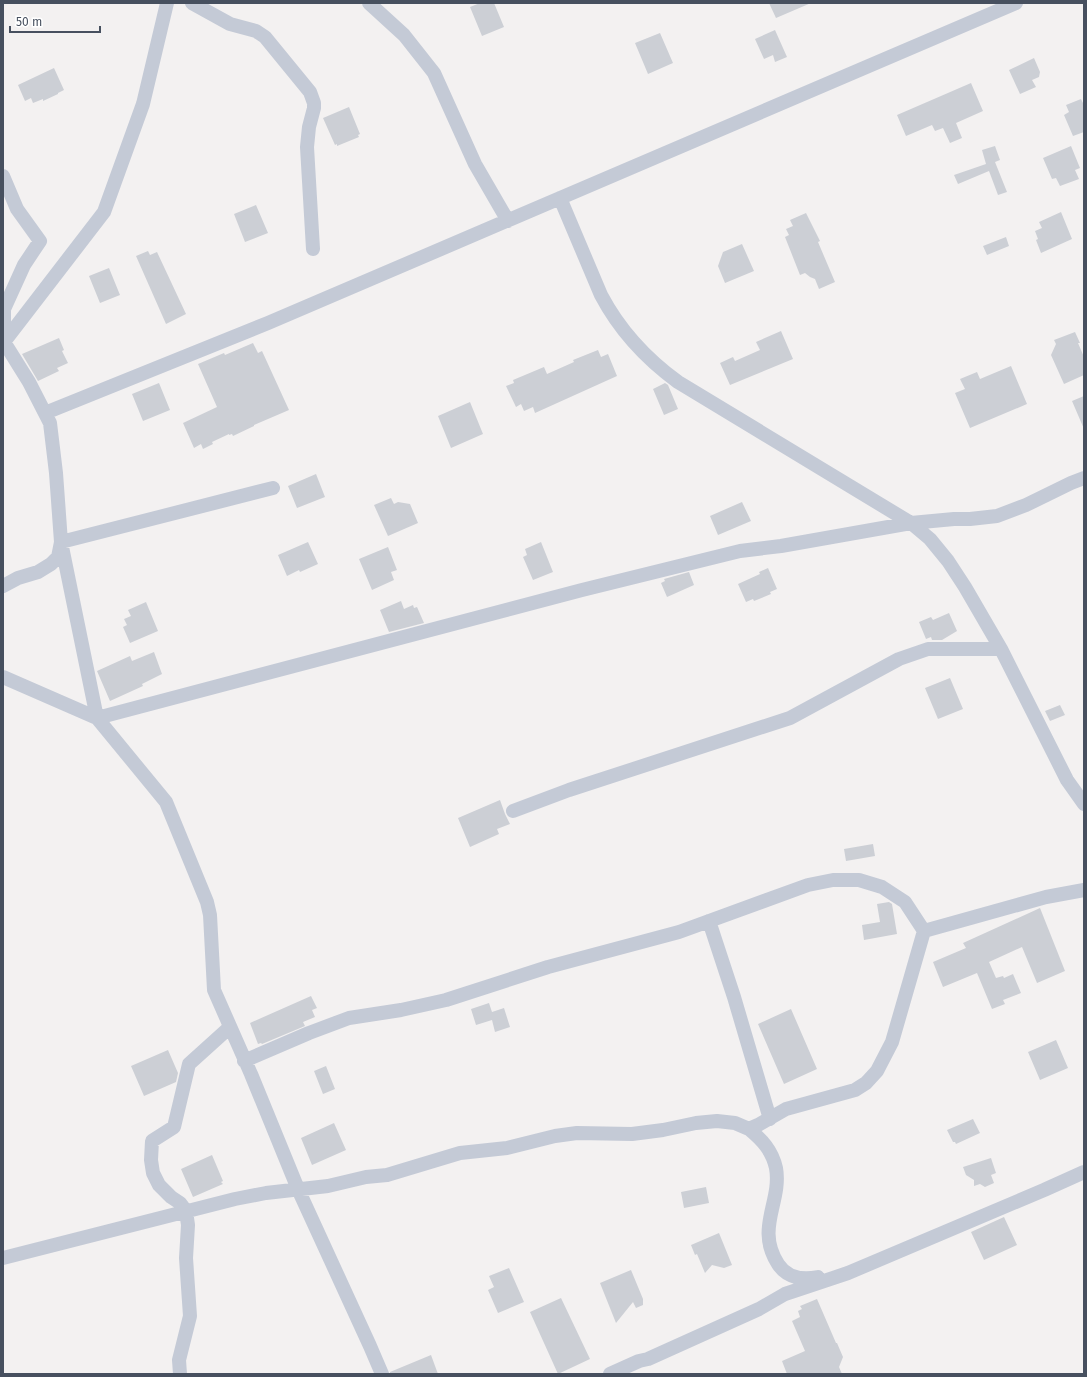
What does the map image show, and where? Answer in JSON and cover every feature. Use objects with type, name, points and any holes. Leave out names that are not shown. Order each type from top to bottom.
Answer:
[{"type":"street","points":[[4,342],[104,212],[143,104],[167,3]]},
{"type":"street","points":[[192,3],[230,24],[256,32],[265,37],[310,92],[314,103],[314,108],[309,127],[307,147],[313,249]]},
{"type":"street","points":[[369,3],[404,34],[434,73],[474,164],[508,220]]},
{"type":"street","points":[[45,413],[268,324],[1016,3]]},
{"type":"street","points":[[3,176],[17,209],[40,241],[24,265],[4,309],[4,342],[29,382],[50,423],[56,473],[61,542],[97,718]]},
{"type":"street","points":[[560,198],[601,295],[609,310],[628,337],[652,361],[678,382],[910,523],[930,539],[948,561],[1001,649],[1066,780],[1082,799]]},
{"type":"street","points":[[97,718],[582,590],[740,551],[781,546],[910,523],[997,516],[1026,505],[1084,478]]},
{"type":"street","points":[[61,542],[273,488]]},
{"type":"street","points":[[3,586],[18,578],[38,572],[51,564],[58,557],[61,542]]},
{"type":"street","points":[[513,811],[569,790],[790,718],[899,659],[928,650],[1001,649]]},
{"type":"street","points":[[3,678],[97,718],[166,802],[207,902],[210,915],[214,990],[298,1189],[382,1374]]},
{"type":"street","points":[[244,1061],[309,1033],[349,1018],[401,1010],[446,1000],[548,966],[679,932],[808,885],[833,880],[859,880],[882,887],[905,902],[924,931],[892,1042],[877,1071],[866,1083],[855,1090],[786,1109],[749,1129]]},
{"type":"street","points":[[924,931],[1046,897],[1084,890]]},
{"type":"street","points":[[709,920],[770,1119]]},
{"type":"street","points":[[180,1374],[179,1360],[190,1316],[186,1258],[188,1225],[186,1211],[180,1203],[159,1186],[153,1172],[151,1160],[152,1141],[174,1127],[189,1064],[230,1027]]},
{"type":"street","points":[[3,1258],[235,1198],[328,1186],[366,1177],[387,1174],[460,1153],[507,1148],[555,1136],[577,1133],[632,1134],[717,1121],[735,1123],[749,1129],[768,1147],[773,1156],[776,1169],[776,1186],[768,1235],[772,1254],[779,1266],[797,1278],[810,1278],[848,1273]]},
{"type":"street","points":[[610,1374],[759,1309],[785,1294],[848,1273],[1084,1172]]},
{"type":"building","points":[[480,3],[494,3],[504,27],[482,36],[470,7]]},
{"type":"building","points":[[769,3],[811,3],[776,18]]},
{"type":"building","points":[[775,30],[787,57],[775,62],[773,55],[764,59],[755,39]]},
{"type":"building","points":[[660,33],[673,63],[648,74],[635,43]]},
{"type":"building","points":[[1034,58],[1040,72],[1039,77],[1032,80],[1036,87],[1020,94],[1009,70]]},
{"type":"building","points":[[54,68],[64,90],[43,101],[43,99],[33,103],[31,98],[25,101],[18,85]]},
{"type":"building","points":[[971,83],[983,111],[956,123],[962,138],[950,143],[943,128],[935,131],[932,125],[906,136],[897,115]]},
{"type":"building","points":[[1081,99],[1084,105],[1084,132],[1073,136],[1064,115],[1069,112],[1066,105]]},
{"type":"building","points":[[349,107],[360,134],[358,135],[359,137],[337,146],[337,144],[335,145],[323,118]]},
{"type":"building","points":[[995,146],[1000,160],[995,162],[1007,192],[998,195],[989,171],[958,184],[954,175],[986,164],[982,150]]},
{"type":"building","points":[[1071,146],[1080,168],[1075,170],[1079,179],[1060,186],[1056,178],[1052,179],[1043,158]]},
{"type":"building","points":[[256,205],[268,233],[245,242],[234,214]]},
{"type":"building","points":[[1061,212],[1072,239],[1041,253],[1036,240],[1038,239],[1035,231],[1042,228],[1039,222]]},
{"type":"building","points":[[806,213],[820,241],[818,242],[835,282],[819,289],[815,279],[805,273],[800,275],[785,237],[789,235],[786,229],[793,226],[790,220]]},
{"type":"building","points":[[1006,237],[1009,246],[987,255],[983,246]]},
{"type":"building","points":[[742,244],[754,271],[725,283],[718,266],[723,252]]},
{"type":"building","points":[[148,251],[150,255],[157,252],[186,314],[166,324],[136,256]]},
{"type":"building","points":[[109,268],[120,295],[100,303],[89,276]]},
{"type":"building","points":[[781,331],[793,359],[730,385],[720,363],[733,357],[735,361],[760,350],[756,342]]},
{"type":"building","points":[[1075,332],[1084,357],[1084,375],[1064,384],[1051,355],[1056,344],[1054,340]]},
{"type":"building","points":[[59,338],[64,350],[62,351],[68,363],[57,368],[59,371],[38,381],[22,354]]},
{"type":"building","points":[[253,343],[258,353],[262,351],[289,410],[233,436],[232,434],[229,434],[212,442],[213,444],[203,449],[201,444],[194,448],[183,423],[217,407],[198,364],[224,353],[225,355]]},
{"type":"building","points":[[598,350],[601,357],[608,354],[617,376],[535,413],[533,407],[524,411],[521,404],[516,407],[506,386],[514,383],[513,380],[544,367],[547,374],[574,362],[573,360]]},
{"type":"building","points":[[1011,366],[1027,404],[970,428],[955,393],[965,389],[960,379],[977,372],[980,379]]},
{"type":"building","points":[[159,383],[170,410],[143,421],[132,394]]},
{"type":"building","points":[[665,383],[668,385],[678,409],[664,415],[653,389]]},
{"type":"building","points":[[1084,396],[1084,429],[1072,401]]},
{"type":"building","points":[[470,402],[483,434],[451,448],[438,416]]},
{"type":"building","points":[[316,474],[325,497],[297,508],[288,486]]},
{"type":"building","points":[[391,498],[394,504],[398,502],[410,504],[418,523],[388,536],[374,505]]},
{"type":"building","points":[[742,502],[751,521],[718,535],[710,516]]},
{"type":"building","points":[[308,542],[318,564],[300,572],[299,570],[287,576],[278,555]]},
{"type":"building","points":[[541,542],[553,572],[533,580],[523,557],[527,555],[525,549]]},
{"type":"building","points":[[388,547],[397,570],[391,572],[394,580],[372,590],[359,559]]},
{"type":"building","points":[[768,568],[777,589],[770,592],[771,594],[754,601],[753,599],[746,602],[738,584],[760,574],[759,572]]},
{"type":"building","points":[[689,572],[694,585],[667,597],[661,583],[665,581],[664,579]]},
{"type":"building","points":[[401,601],[404,609],[413,605],[414,608],[417,607],[424,623],[389,632],[380,610]]},
{"type":"building","points":[[146,602],[158,631],[130,643],[123,627],[127,625],[124,619],[131,616],[128,610]]},
{"type":"building","points":[[949,613],[957,631],[942,640],[932,640],[931,637],[926,639],[919,622],[931,617],[933,620]]},
{"type":"building","points":[[154,652],[162,674],[142,684],[143,686],[110,701],[97,671],[130,656],[132,661]]},
{"type":"building","points":[[950,678],[963,709],[938,719],[925,688]]},
{"type":"building","points":[[1060,705],[1065,715],[1050,721],[1045,711]]},
{"type":"building","points":[[500,800],[510,824],[497,829],[499,834],[470,847],[458,818]]},
{"type":"building","points":[[873,844],[875,856],[846,861],[844,849]]},
{"type":"building","points":[[889,902],[892,904],[897,934],[864,940],[862,925],[880,922],[877,904]]},
{"type":"building","points":[[1040,908],[1065,971],[1037,983],[1022,947],[989,962],[996,978],[1003,976],[1004,978],[1013,974],[1021,993],[1003,1000],[1005,1004],[992,1009],[977,973],[943,987],[933,962],[966,948],[963,943]]},
{"type":"building","points":[[311,996],[317,1008],[312,1010],[315,1017],[303,1022],[305,1026],[262,1044],[258,1044],[250,1023]]},
{"type":"building","points":[[489,1003],[492,1012],[504,1008],[510,1027],[495,1032],[492,1020],[476,1025],[471,1009]]},
{"type":"building","points":[[791,1009],[817,1069],[784,1084],[758,1024]]},
{"type":"building","points":[[1056,1040],[1068,1068],[1040,1080],[1028,1052]]},
{"type":"building","points":[[168,1050],[178,1073],[176,1082],[144,1096],[131,1066]]},
{"type":"building","points":[[326,1066],[335,1089],[323,1094],[314,1071]]},
{"type":"building","points":[[973,1119],[980,1133],[956,1144],[953,1142],[947,1130]]},
{"type":"building","points":[[334,1123],[346,1150],[312,1165],[301,1138]]},
{"type":"building","points":[[212,1155],[223,1184],[193,1197],[181,1169]]},
{"type":"building","points":[[991,1158],[996,1173],[991,1175],[994,1183],[985,1187],[980,1184],[974,1186],[974,1180],[966,1175],[963,1167]]},
{"type":"building","points":[[706,1187],[709,1203],[684,1208],[681,1192]]},
{"type":"building","points":[[1004,1217],[1017,1245],[984,1260],[971,1232]]},
{"type":"building","points":[[719,1233],[732,1265],[724,1268],[712,1265],[705,1273],[697,1254],[695,1255],[691,1245]]},
{"type":"building","points":[[509,1268],[524,1302],[498,1313],[488,1290],[494,1287],[489,1276]]},
{"type":"building","points":[[631,1270],[643,1299],[643,1305],[636,1308],[633,1302],[616,1323],[600,1283]]},
{"type":"building","points":[[561,1298],[590,1359],[558,1374],[530,1312]]},
{"type":"building","points":[[817,1299],[843,1357],[839,1367],[842,1374],[787,1374],[782,1361],[805,1351],[792,1321],[800,1317],[798,1311],[802,1309],[800,1306]]},
{"type":"building","points":[[431,1355],[438,1374],[390,1374],[390,1372]]}]
